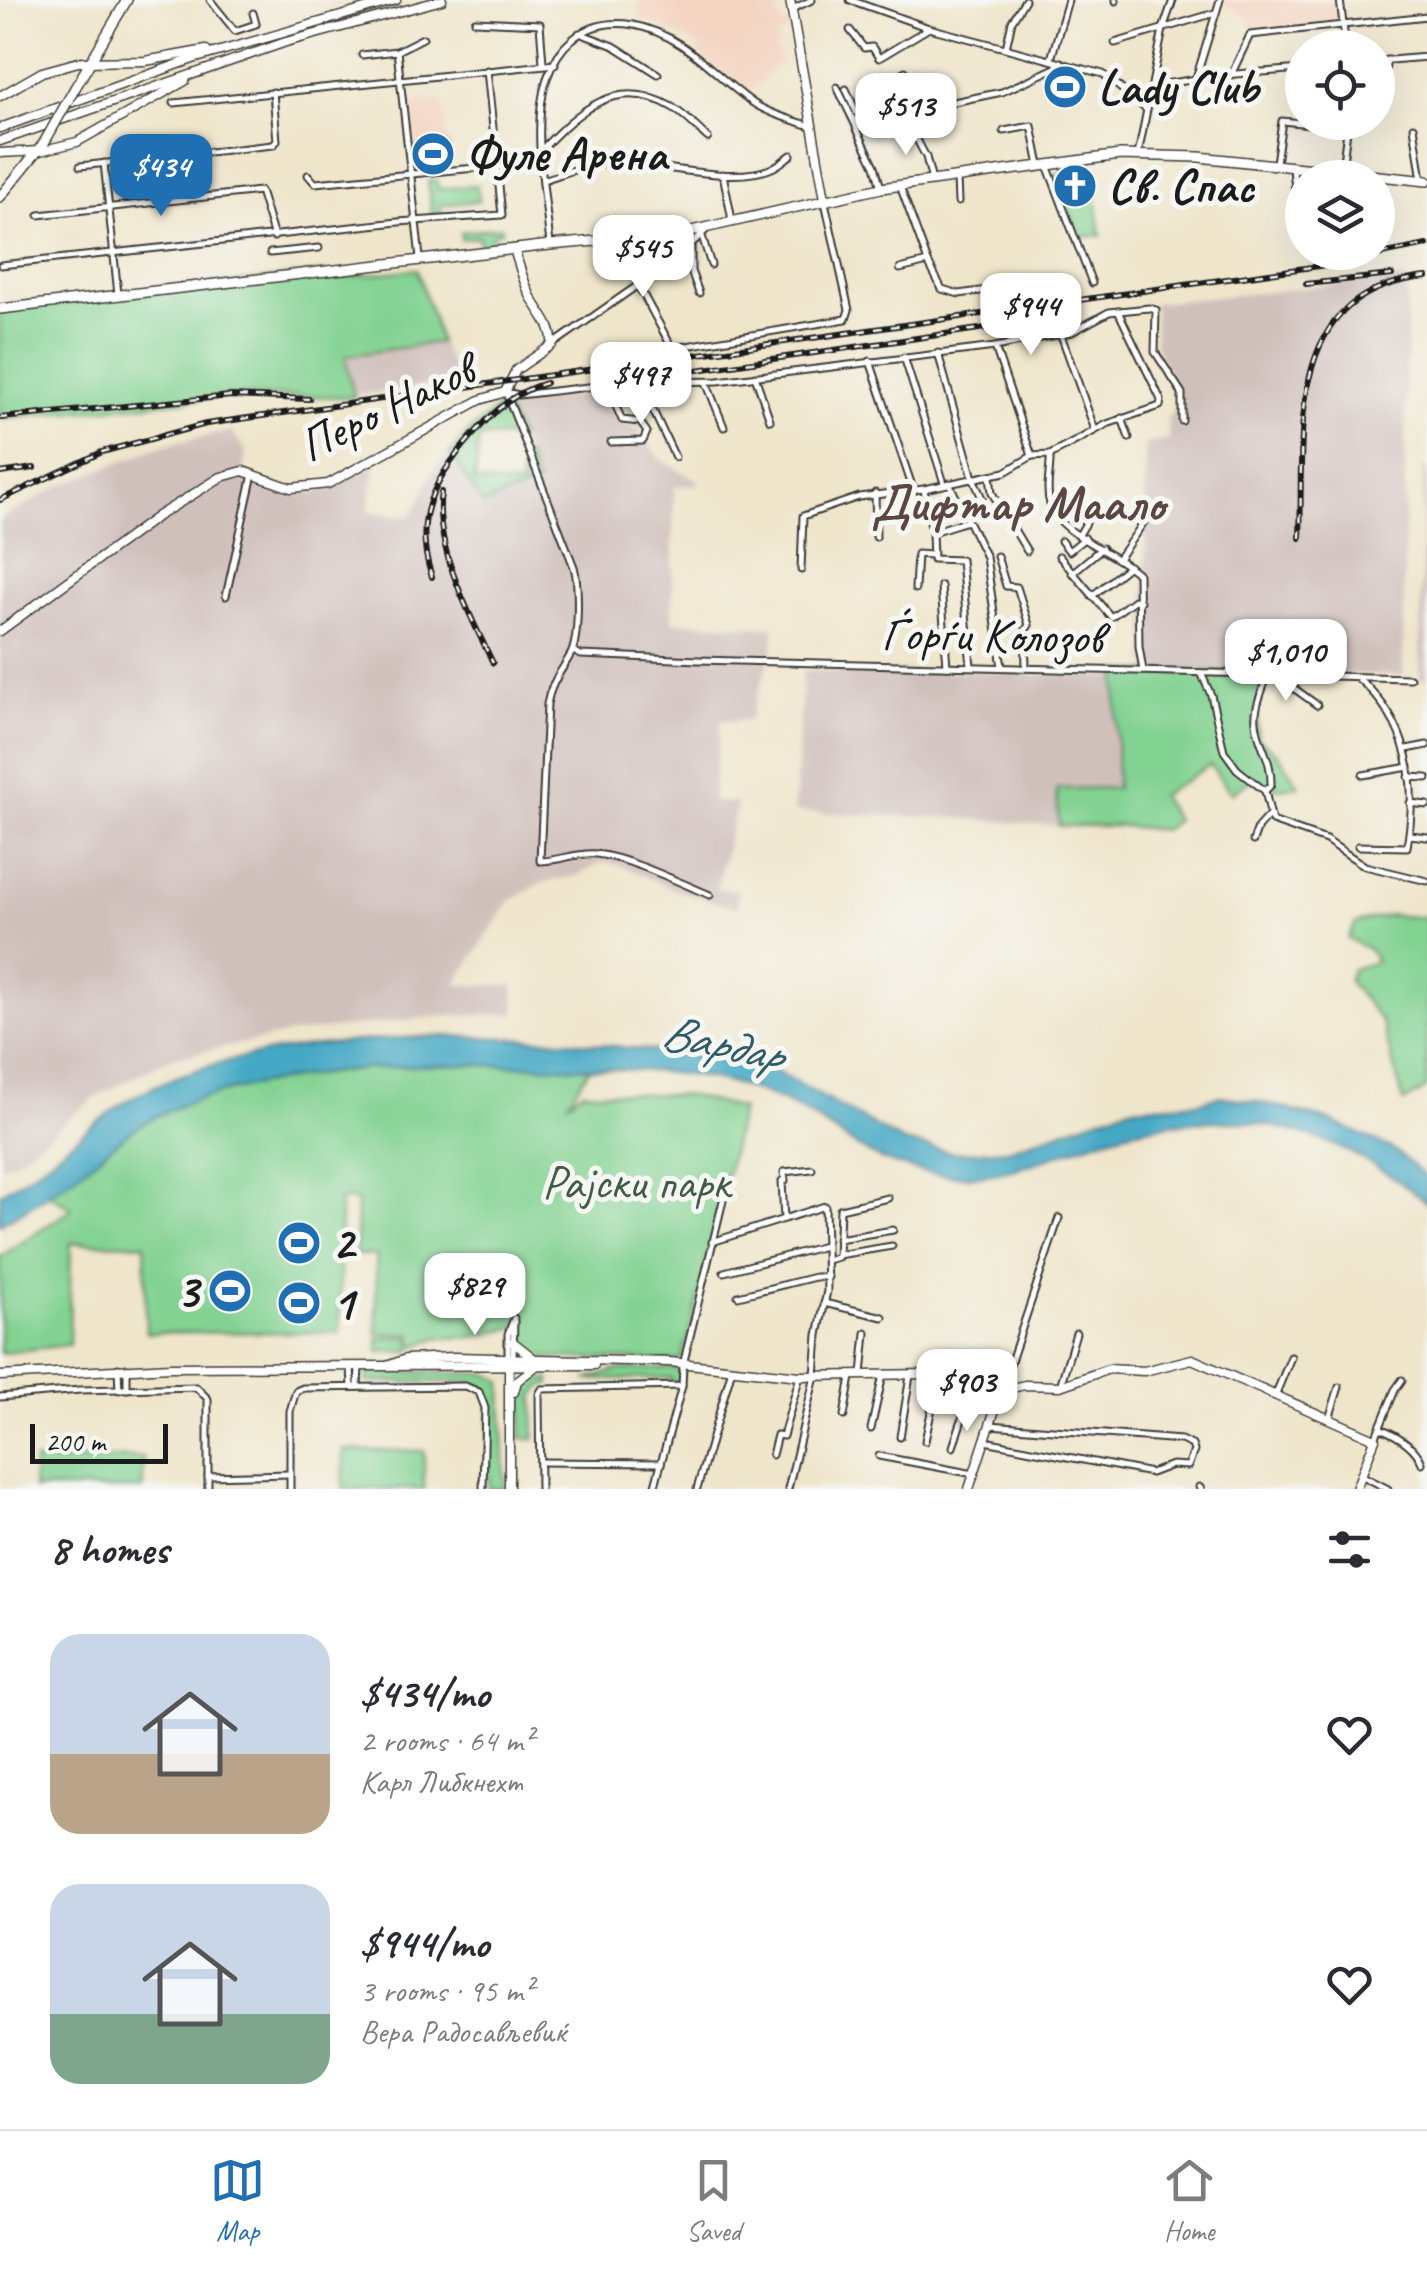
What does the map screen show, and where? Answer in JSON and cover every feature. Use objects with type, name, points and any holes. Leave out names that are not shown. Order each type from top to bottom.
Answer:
[{"type":"main road","points":[[0,198],[42,147],[88,59],[128,0]]},
{"type":"main road","points":[[0,308],[550,245],[705,232],[732,222],[880,188],[1138,154],[1285,164]]},
{"type":"main road","points":[[1395,177],[1424,180]]},
{"type":"street","points":[[210,0],[235,30],[256,24],[253,13]]},
{"type":"street","points":[[0,128],[194,58],[396,0]]},
{"type":"street","points":[[0,141],[286,42],[442,0]]},
{"type":"street","points":[[633,356],[846,319],[849,310],[825,200],[791,4],[812,0]]},
{"type":"street","points":[[850,0],[929,28],[1108,76],[1147,110]]},
{"type":"street","points":[[1006,48],[1012,21],[1026,0]]},
{"type":"street","points":[[1051,59],[1068,0]]},
{"type":"street","points":[[1138,154],[1173,0]]},
{"type":"street","points":[[1196,79],[1220,0]]},
{"type":"street","points":[[1340,0],[1343,30]]},
{"type":"street","points":[[0,96],[30,78],[88,59],[120,63],[198,52],[336,12],[380,4]]},
{"type":"street","points":[[1115,43],[1214,14]]},
{"type":"street","points":[[0,153],[63,147],[98,132],[145,101],[192,78],[384,15]]},
{"type":"street","points":[[1231,75],[1250,35],[1427,16]]},
{"type":"street","points":[[550,245],[543,180],[542,105],[555,64],[579,33],[610,21],[650,30],[680,44],[757,106],[813,128]]},
{"type":"street","points":[[475,22],[540,24],[543,64]]},
{"type":"street","points":[[850,30],[864,48],[872,47],[879,58],[929,28]]},
{"type":"street","points":[[579,33],[614,46],[658,74]]},
{"type":"street","points":[[362,55],[397,51],[423,38]]},
{"type":"street","points":[[102,40],[106,57],[120,63]]},
{"type":"street","points":[[397,51],[420,262]]},
{"type":"street","points":[[1395,59],[1427,57]]},
{"type":"street","points":[[915,110],[1002,92],[1061,62]]},
{"type":"street","points":[[174,103],[555,64]]},
{"type":"street","points":[[57,67],[72,72],[77,85]]},
{"type":"street","points":[[1,266],[502,214],[487,70]]},
{"type":"street","points":[[1152,86],[1285,70]]},
{"type":"street","points":[[905,71],[908,81],[900,86],[915,110],[911,126]]},
{"type":"street","points":[[884,77],[926,158],[932,181]]},
{"type":"street","points":[[837,88],[875,166],[880,188]]},
{"type":"street","points":[[846,89],[858,116],[856,127]]},
{"type":"street","points":[[80,166],[273,146],[277,141],[273,92]]},
{"type":"street","points":[[542,149],[587,106],[619,96],[639,96],[676,109],[708,138]]},
{"type":"street","points":[[1276,163],[1285,121]]},
{"type":"street","points":[[1004,132],[1032,126],[1092,283]]},
{"type":"street","points":[[1414,127],[1424,180]]},
{"type":"street","points":[[543,180],[600,163],[723,174],[770,169],[791,154]]},
{"type":"street","points":[[104,162],[118,296]]},
{"type":"street","points":[[308,175],[315,183],[497,166]]},
{"type":"street","points":[[723,174],[732,222]]},
{"type":"street","points":[[957,178],[958,202]]},
{"type":"street","points":[[822,184],[840,196]]},
{"type":"street","points":[[814,202],[822,184]]},
{"type":"street","points":[[900,186],[939,285],[959,294],[1008,286]]},
{"type":"street","points":[[39,215],[260,191],[274,236]]},
{"type":"street","points":[[552,345],[691,247],[705,232]]},
{"type":"street","points":[[705,232],[712,265]]},
{"type":"street","points":[[287,235],[289,251]]},
{"type":"street","points":[[691,247],[691,270],[699,293]]},
{"type":"street","points":[[270,253],[319,248]]},
{"type":"street","points":[[514,249],[531,298],[552,330],[552,345]]},
{"type":"street","points":[[900,269],[928,262]]},
{"type":"street","points":[[637,283],[671,347]]},
{"type":"street","points":[[506,392],[520,395],[606,384],[706,382],[996,347],[1072,332],[1096,317],[1150,308],[1156,310],[1155,352],[1182,394],[1182,421]]},
{"type":"street","points":[[801,570],[802,516],[876,493],[1005,472],[1032,456],[1050,454],[1122,418],[1157,408],[1162,402],[1118,312]]},
{"type":"street","points":[[1061,335],[1095,430]]},
{"type":"street","name":"Перо Наков","points":[[0,631],[172,507],[229,473],[253,474],[291,488],[328,484],[480,400],[506,392],[516,370],[552,345]]},
{"type":"street","points":[[996,347],[1032,456]]},
{"type":"street","points":[[938,353],[982,498]]},
{"type":"street","points":[[904,357],[947,484],[986,557],[1002,667]]},
{"type":"street","points":[[870,361],[914,489]]},
{"type":"street","points":[[755,376],[770,420]]},
{"type":"street","points":[[706,382],[724,427]]},
{"type":"street","points":[[640,383],[675,457]]},
{"type":"street","points":[[606,384],[622,420],[640,422],[647,432],[643,441],[611,442]]},
{"type":"street","points":[[506,392],[576,576],[573,651],[549,692],[540,861],[592,853],[664,876],[710,896]]},
{"type":"street","points":[[1122,418],[1130,438]]},
{"type":"street","points":[[1050,454],[1050,503],[1064,524],[1138,574],[1143,672]]},
{"type":"street","points":[[226,596],[253,474]]},
{"type":"street","points":[[990,476],[992,493],[1027,551]]},
{"type":"street","points":[[924,488],[932,555],[935,560],[962,560],[971,666]]},
{"type":"street","points":[[876,493],[876,537]]},
{"type":"street","points":[[1061,541],[1069,551],[1082,536],[1086,522],[1080,517]]},
{"type":"street","points":[[932,532],[966,521]]},
{"type":"street","points":[[1118,558],[1144,522]]},
{"type":"street","points":[[1072,573],[1102,548]]},
{"type":"street","points":[[915,588],[917,554],[932,555]]},
{"type":"street","points":[[997,556],[1006,586],[1017,587],[1029,625],[1025,633],[1026,668]]},
{"type":"street","points":[[1059,556],[1111,617],[1134,600],[1140,601]]},
{"type":"street","points":[[1092,596],[1129,566]]},
{"type":"street","points":[[941,586],[947,666]]},
{"type":"street","points":[[1265,791],[1271,784],[1271,762],[1257,731],[1255,714],[1273,674],[1281,664],[1308,647],[1316,633]]},
{"type":"street","name":"Ѓорѓи Колозов","points":[[573,651],[608,657],[1410,678]]},
{"type":"street","points":[[1201,673],[1230,762],[1265,791],[1269,815],[1275,824],[1296,827],[1326,840],[1366,866],[1427,880]]},
{"type":"street","points":[[1273,674],[1317,706]]},
{"type":"street","points":[[1356,677],[1373,691],[1397,726],[1407,749],[1410,804],[1407,847],[1358,846]]},
{"type":"street","points":[[1373,691],[1381,677]]},
{"type":"street","points":[[1407,749],[1427,745]]},
{"type":"street","points":[[1363,775],[1409,767]]},
{"type":"street","points":[[1409,778],[1427,778]]},
{"type":"street","points":[[1410,804],[1427,804]]},
{"type":"street","points":[[1253,841],[1258,827],[1269,815]]},
{"type":"street","points":[[1409,834],[1427,837]]},
{"type":"street","points":[[784,1219],[784,1172],[812,1169]]},
{"type":"street","points":[[654,1489],[682,1386],[683,1365],[728,1180]]},
{"type":"street","points":[[838,1255],[840,1209],[888,1198]]},
{"type":"street","points":[[712,1242],[824,1206],[828,1277],[816,1376],[788,1489]]},
{"type":"street","points":[[968,1489],[1060,1218]]},
{"type":"street","points":[[838,1239],[893,1230]]},
{"type":"street","points":[[724,1272],[825,1246]]},
{"type":"street","points":[[827,1260],[892,1246]]},
{"type":"street","points":[[738,1296],[828,1277]]},
{"type":"street","points":[[824,1303],[882,1317]]},
{"type":"street","points":[[862,1377],[866,1333]]},
{"type":"street","points":[[1060,1386],[1076,1333]]},
{"type":"street","points":[[510,1343],[537,1362]]},
{"type":"street","points":[[387,1366],[422,1358],[488,1356],[500,1353],[510,1343]]},
{"type":"street","points":[[510,1343],[514,1392],[511,1489]]},
{"type":"street","points":[[488,1356],[511,1361],[683,1365],[800,1376],[939,1376],[972,1389],[1002,1391],[1024,1385],[1060,1386],[1109,1368],[1144,1371],[1192,1359],[1375,1439]]},
{"type":"street","points":[[1275,1396],[1291,1357]]},
{"type":"street","points":[[0,1376],[122,1368],[479,1366],[511,1361]]},
{"type":"street","points":[[511,1361],[511,1489]]},
{"type":"street","points":[[514,1392],[520,1378],[537,1362]]},
{"type":"street","points":[[479,1366],[497,1371],[509,1382]]},
{"type":"street","points":[[355,1367],[355,1387]]},
{"type":"street","points":[[122,1368],[128,1390]]},
{"type":"street","points":[[119,1390],[122,1368]]},
{"type":"street","points":[[698,1489],[732,1369]]},
{"type":"street","points":[[871,1430],[883,1375]]},
{"type":"street","points":[[772,1456],[800,1376]]},
{"type":"street","points":[[900,1437],[910,1376]]},
{"type":"street","points":[[926,1441],[939,1376]]},
{"type":"street","points":[[844,1416],[852,1377]]},
{"type":"street","points":[[1356,1489],[1394,1390],[1402,1380]]},
{"type":"street","points":[[290,1489],[290,1411],[293,1395],[303,1388],[465,1386],[479,1392],[485,1408],[483,1489]]},
{"type":"street","points":[[540,1489],[542,1389],[682,1386]]},
{"type":"street","points":[[0,1397],[192,1387],[208,1399],[208,1489]]},
{"type":"street","points":[[1329,1419],[1339,1388]]},
{"type":"street","points":[[953,1447],[972,1389]]},
{"type":"street","points":[[985,1440],[1157,1473],[1172,1466],[1188,1466],[1194,1451],[1192,1445],[1180,1440],[990,1426]]},
{"type":"street","points":[[1380,1428],[1403,1439],[1418,1453],[1422,1463]]},
{"type":"street","points":[[879,1456],[974,1474]]},
{"type":"street","points":[[540,1462],[661,1463]]},
{"type":"street","points":[[1157,1473],[1162,1483]]},
{"type":"street","points":[[208,1476],[290,1474]]},
{"type":"street","points":[[1361,1475],[1388,1489]]},
{"type":"shaded area","points":[[640,0],[775,0],[780,19],[790,32],[777,35],[776,49],[782,62],[747,93],[696,53],[700,46],[640,18]]},
{"type":"shaded area","points":[[1335,0],[1338,22],[1252,31],[1249,19],[1224,3]]},
{"type":"shaded area","points":[[443,100],[450,162],[418,166],[411,104]]},
{"type":"shaded area","points":[[417,269],[433,327],[459,381],[364,394],[314,396],[284,334]]},
{"type":"shaded area","points":[[1407,278],[1403,675],[1165,672],[1146,661],[1145,444],[1169,440],[1167,418],[1181,402],[1155,344],[1154,303]]},
{"type":"shaded area","points":[[583,395],[635,428],[663,461],[699,481],[674,487],[672,622],[775,627],[772,652],[749,720],[721,721],[712,801],[737,803],[716,889],[738,890],[737,908],[678,891],[622,866],[603,862],[577,876],[541,883],[510,901],[455,985],[514,985],[515,1014],[440,1016],[290,1034],[170,1058],[96,1097],[16,1160],[0,1166],[0,520],[58,487],[164,445],[232,431],[246,451],[243,476],[286,495],[322,491],[375,465],[368,511],[409,517],[434,468],[450,454],[484,505],[537,483],[509,405]]},
{"type":"shaded area","points":[[1423,468],[1427,468],[1427,679],[1420,679]]},
{"type":"shaded area","points":[[803,671],[965,671],[1116,677],[1116,788],[1058,789],[1059,826],[794,812]]},
{"type":"green space","name":"Фуле Арена","points":[[447,145],[449,161],[418,164],[416,148]]},
{"type":"green space","points":[[1092,168],[1101,235],[1079,237],[1054,174]]},
{"type":"green space","points":[[428,181],[437,181],[438,189],[477,185],[479,201],[441,205],[441,214],[432,215]]},
{"type":"green space","points":[[501,227],[501,232],[492,234],[494,247],[480,249],[479,237],[461,239],[461,232]]},
{"type":"green space","points":[[417,269],[440,342],[345,356],[354,397],[231,396],[0,418],[0,310],[325,272],[327,279]]},
{"type":"green space","points":[[504,402],[520,438],[479,437],[475,482],[521,486],[521,455],[526,455],[537,484],[483,505],[450,453]]},
{"type":"green space","points":[[1117,671],[1263,674],[1257,738],[1278,754],[1299,786],[1278,788],[1252,779],[1231,793],[1210,765],[1160,796],[1176,821],[1163,830],[1059,826],[1057,789],[1116,788]]},
{"type":"green space","points":[[1390,915],[1427,918],[1427,1088],[1404,1102],[1381,1021],[1348,980],[1352,969],[1376,962],[1370,950],[1348,939],[1356,923]]},
{"type":"green space","name":"Рајски парк","points":[[458,1062],[590,1068],[567,1103],[582,1091],[691,1096],[741,1109],[701,1289],[678,1361],[533,1357],[518,1327],[473,1337],[437,1338],[414,1347],[412,1334],[377,1334],[376,1255],[356,1255],[357,1201],[340,1200],[340,1332],[146,1333],[145,1244],[71,1243],[69,1345],[0,1353],[0,1257],[68,1212],[71,1208],[49,1194],[141,1125],[189,1102],[264,1081],[343,1069]]},
{"type":"green space","points":[[410,1337],[411,1351],[379,1352],[379,1338]]},
{"type":"green space","points":[[678,1368],[682,1372],[680,1383],[671,1384],[671,1378],[586,1380],[617,1370]]},
{"type":"green space","points":[[367,1373],[488,1374],[502,1381],[505,1489],[489,1489],[490,1399],[481,1387],[469,1382],[367,1382]]},
{"type":"green space","points":[[532,1379],[550,1379],[550,1385],[543,1386],[534,1396],[535,1438],[521,1438],[523,1386]]},
{"type":"green space","points":[[344,1450],[424,1451],[424,1489],[343,1489]]},
{"type":"green space","points":[[143,1457],[143,1489],[33,1489],[34,1461]]},
{"type":"water","name":"Вардар","points":[[444,1036],[561,1040],[761,1063],[904,1142],[955,1153],[1008,1149],[1130,1107],[1199,1102],[1219,1096],[1264,1103],[1331,1121],[1391,1148],[1427,1177],[1427,1203],[1351,1153],[1272,1126],[1231,1121],[1145,1128],[1014,1169],[979,1176],[947,1175],[881,1159],[783,1102],[708,1078],[625,1070],[450,1065],[303,1076],[183,1105],[135,1129],[58,1188],[0,1224],[0,1193],[113,1110],[164,1082],[202,1068],[283,1050]]},
{"type":"railway","points":[[0,500],[102,452],[206,424],[1326,265],[1427,245]]},
{"type":"railway","points":[[1306,284],[1392,275]]},
{"type":"railway","points":[[1300,538],[1304,413],[1311,373],[1324,338],[1347,308],[1380,288],[1427,277]]},
{"type":"railway","points":[[651,370],[697,370],[986,328],[1022,319]]},
{"type":"railway","points":[[432,577],[424,537],[426,518],[446,468],[496,411],[514,397],[546,383]]},
{"type":"railway","points":[[0,418],[231,396],[309,399]]},
{"type":"railway","points":[[0,473],[34,468]]},
{"type":"railway","points":[[441,492],[440,513],[448,557],[493,663]]},
{"type":"place","name":"Lady Club","points":[[1065,87]]},
{"type":"place","name":"Фуле Арена","points":[[433,154]]},
{"type":"place","name":"Св. Спас","points":[[1075,186]]},
{"type":"place","name":"2","points":[[299,1243]]},
{"type":"place","name":"3","points":[[230,1291]]},
{"type":"place","name":"1","points":[[299,1303]]},
{"type":"district","name":"Дифтар Маало","points":[[1018,503]]}]
